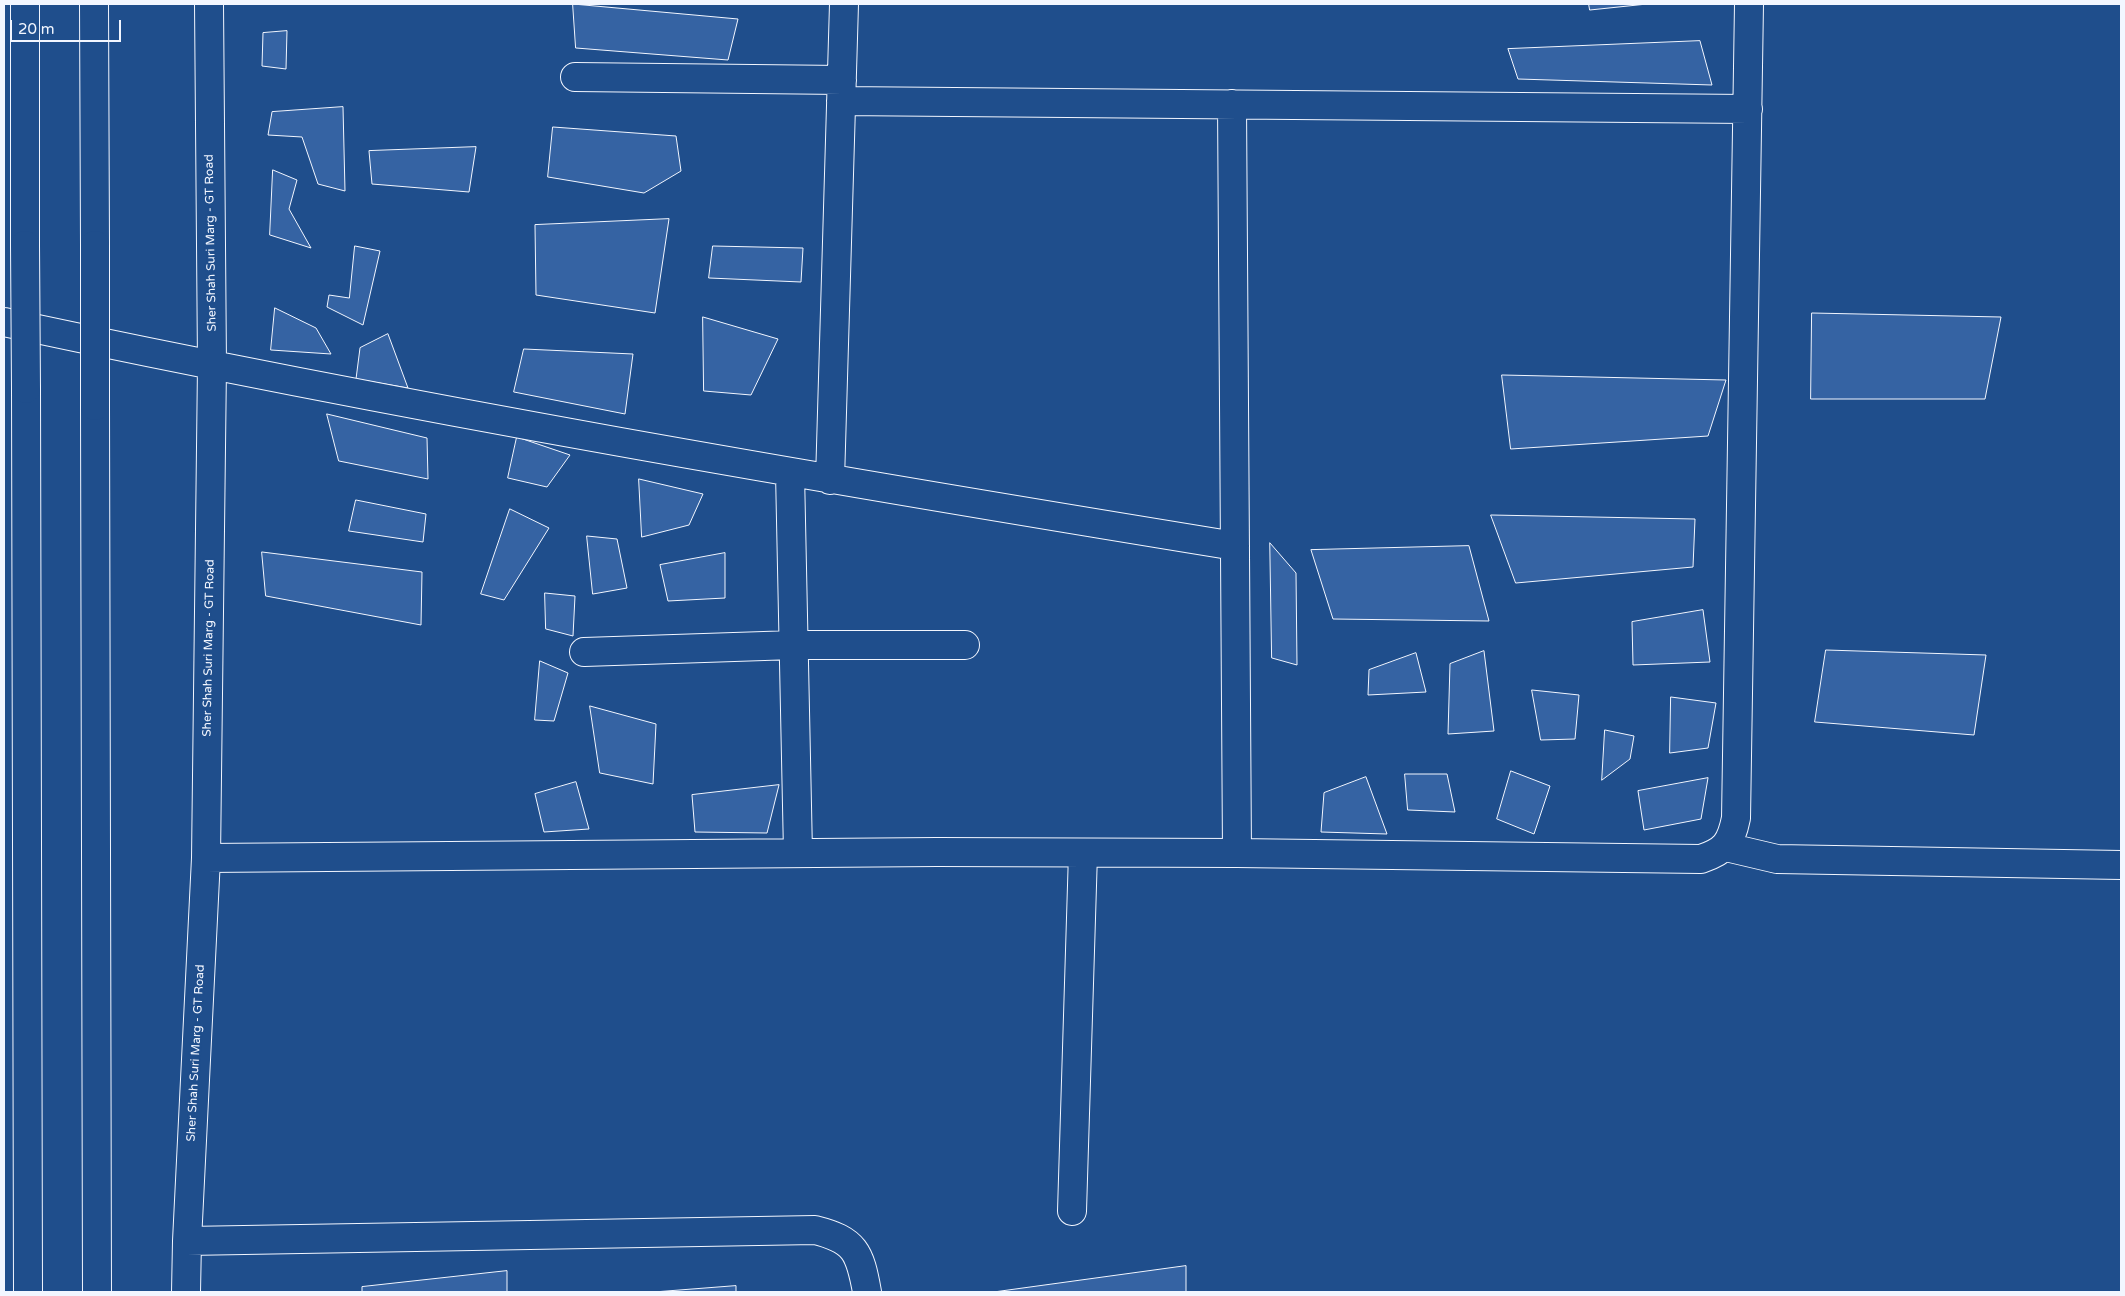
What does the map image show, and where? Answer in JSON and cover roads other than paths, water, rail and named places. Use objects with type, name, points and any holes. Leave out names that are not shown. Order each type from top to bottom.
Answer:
[{"type":"main road","points":[[25,4],[28,1292]]},
{"type":"main road","points":[[94,4],[97,1292]]},
{"type":"main road","name":"Sher Shah Suri Marg - GT Road","points":[[186,1292],[186,1241],[206,858],[212,365],[209,4]]},
{"type":"main road","points":[[830,480],[844,4]]},
{"type":"main road","points":[[206,858],[798,853],[1237,853],[1700,859],[1714,855],[1726,847],[1733,832],[1736,818],[1749,4]]},
{"type":"main road","points":[[575,77],[842,91],[1232,104],[1748,109]]},
{"type":"main road","points":[[1232,104],[1237,853]]},
{"type":"main road","points":[[4,322],[212,365],[830,480],[1235,546]]},
{"type":"main road","points":[[790,472],[798,853]]},
{"type":"main road","points":[[584,652],[794,645],[966,644]]},
{"type":"main road","points":[[1726,847],[1777,859],[2121,866]]},
{"type":"main road","points":[[1072,1211],[1083,853]]},
{"type":"main road","points":[[186,1241],[815,1230],[837,1236],[852,1246],[863,1269],[867,1292]]}]
